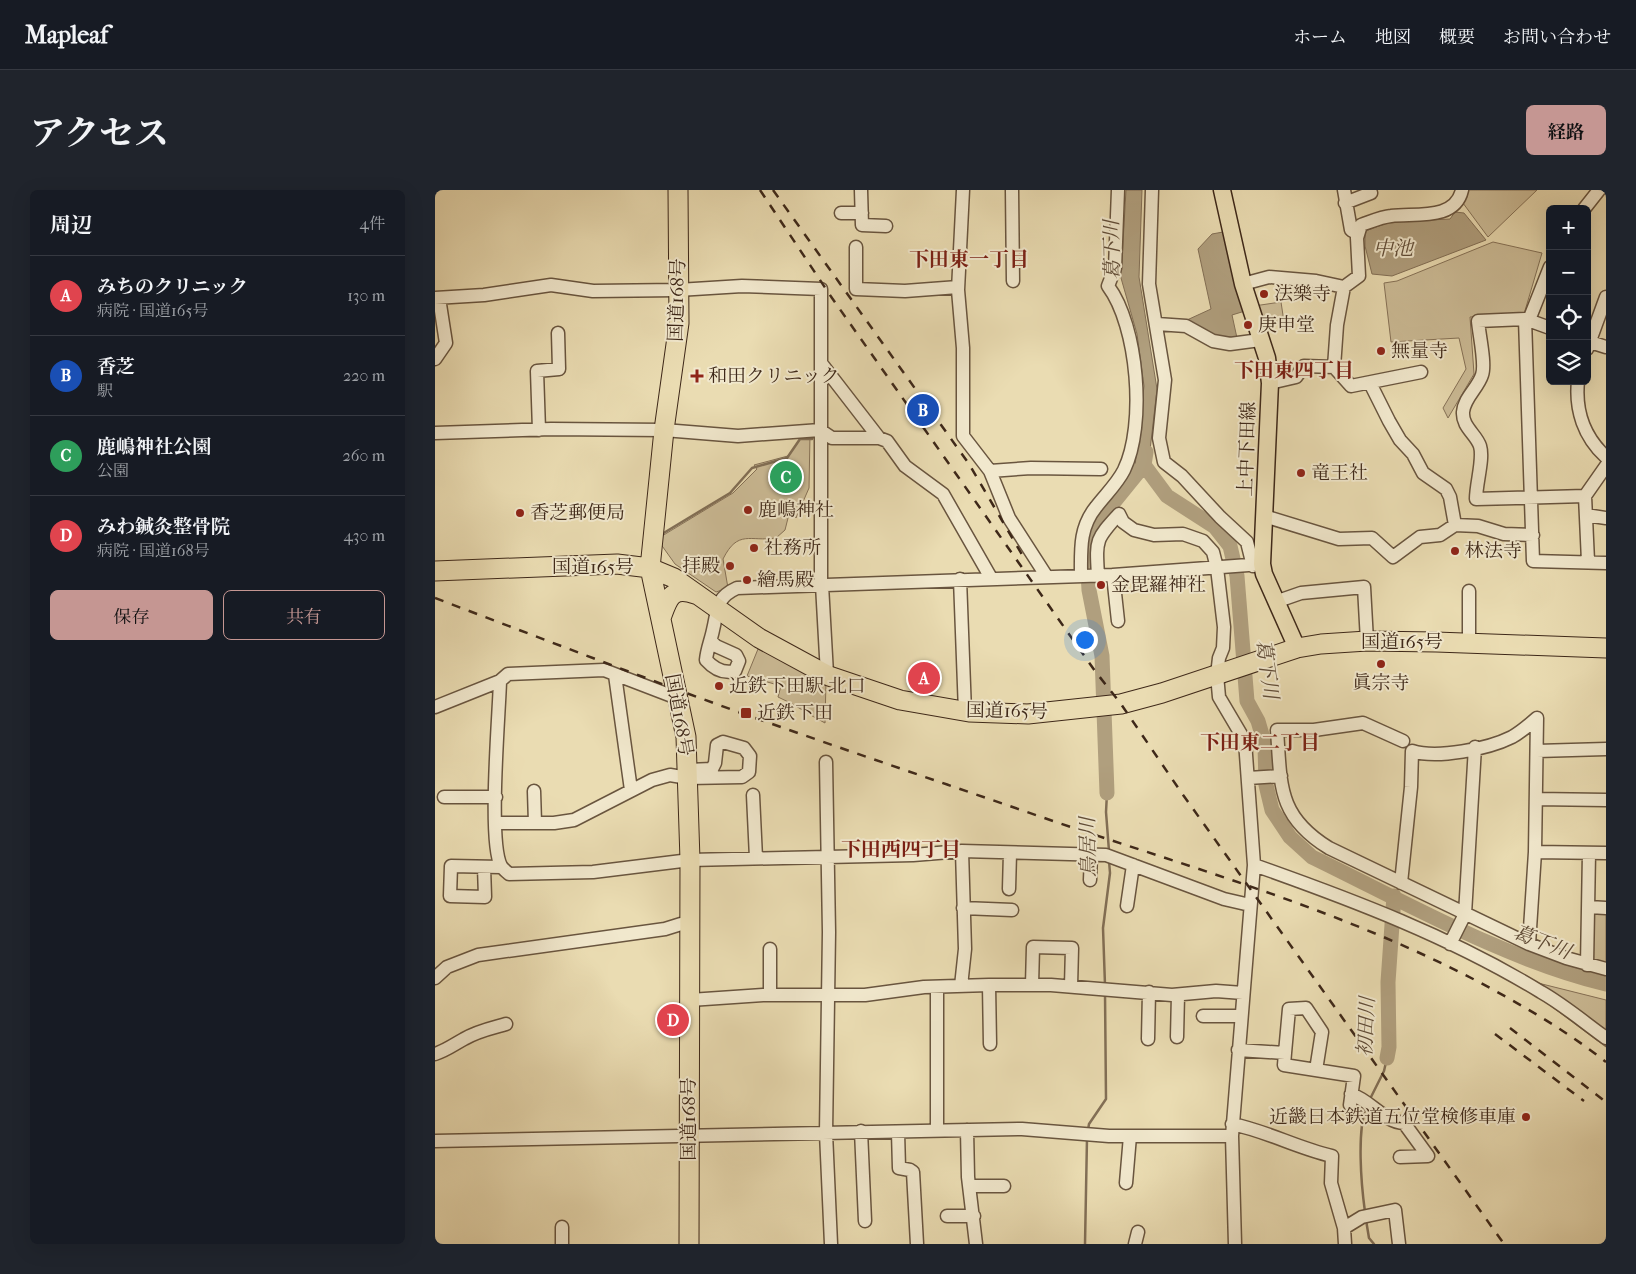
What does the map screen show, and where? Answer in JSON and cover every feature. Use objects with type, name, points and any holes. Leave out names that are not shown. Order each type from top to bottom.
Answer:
[{"type":"highway","name":"国道168号","points":[[678,190],[679,323],[664,430],[649,568],[686,737],[690,860],[689,1244]]},
{"type":"highway","name":"国道165号","points":[[435,571],[617,564],[649,568],[674,578],[759,638],[827,674],[900,700],[965,712],[1028,714],[1108,706],[1162,693],[1297,648],[1367,641],[1469,642],[1606,648]]},
{"type":"highway","points":[[661,618],[667,599],[673,594],[688,591],[695,594]]},
{"type":"main road","name":"上中下田線","points":[[1222,190],[1243,284],[1267,358],[1270,383],[1264,516],[1258,565],[1278,601],[1297,648]]},
{"type":"street","points":[[861,190],[862,225],[886,226]]},
{"type":"street","points":[[963,190],[958,288],[963,348],[963,436],[990,471],[1009,518],[1047,577]]},
{"type":"street","points":[[1012,190],[1013,281]]},
{"type":"street","points":[[1081,576],[1081,536],[1085,524],[1124,471],[1135,433],[1135,378],[1130,342],[1122,307],[1108,286],[1115,268],[1118,190]]},
{"type":"street","points":[[711,641],[716,609],[728,592],[737,588],[991,578],[1113,576],[1258,565],[1247,542],[1220,517],[1182,476],[1164,462],[1159,438],[1165,380],[1149,284],[1152,190]]},
{"type":"street","points":[[1358,234],[1351,230],[1344,196],[1371,193],[1370,190]]},
{"type":"street","points":[[1334,367],[1344,288],[1359,276],[1358,234],[1361,225],[1388,216],[1447,211],[1460,199],[1462,190]]},
{"type":"street","points":[[1586,205],[1599,190]]},
{"type":"street","points":[[841,213],[862,213]]},
{"type":"street","points":[[856,247],[856,289],[905,291],[958,288]]},
{"type":"street","points":[[1546,276],[1527,320],[1533,561],[1606,562]]},
{"type":"street","points":[[1243,284],[1269,277],[1316,281],[1344,288]]},
{"type":"street","points":[[435,359],[446,343],[437,298],[484,296],[551,285],[593,291],[679,290],[742,286],[821,289],[822,585],[827,674]]},
{"type":"street","points":[[1590,340],[1606,297]]},
{"type":"street","points":[[1546,327],[1527,320],[1478,321],[1483,374],[1465,405],[1463,416],[1466,426],[1477,440],[1481,452],[1476,482],[1476,499],[1585,496]]},
{"type":"street","points":[[1157,324],[1186,326],[1213,341],[1230,344],[1260,340]]},
{"type":"street","points":[[539,430],[537,371],[559,369],[558,333]]},
{"type":"street","points":[[1591,344],[1606,347]]},
{"type":"street","points":[[821,363],[879,438]]},
{"type":"street","points":[[1270,383],[1295,377],[1304,366],[1334,367],[1351,386],[1421,372]]},
{"type":"street","points":[[1370,383],[1400,440],[1413,454],[1423,473],[1446,490],[1450,497],[1455,525]]},
{"type":"street","points":[[1578,385],[1577,404],[1581,421],[1594,445],[1606,457]]},
{"type":"street","points":[[435,433],[539,430],[664,430],[738,436],[820,430],[832,438],[879,438],[887,441],[905,466],[943,494],[991,578]]},
{"type":"street","points":[[1588,561],[1585,496],[1606,466]]},
{"type":"street","points":[[990,471],[1031,468],[1101,469]]},
{"type":"street","points":[[1098,576],[1096,545],[1099,536],[1119,514],[1123,522],[1134,530],[1154,535],[1183,534],[1203,541],[1213,552],[1217,568],[1223,627],[1223,648],[1219,658],[1222,704],[1245,741],[1254,865],[1232,1130],[1235,1244]]},
{"type":"street","points":[[1586,515],[1606,518]]},
{"type":"street","points":[[1264,516],[1339,539],[1372,538],[1393,557],[1420,537],[1440,536],[1455,525],[1478,526],[1504,534],[1533,535]]},
{"type":"street","points":[[1113,576],[1118,621]]},
{"type":"street","points":[[960,580],[965,712]]},
{"type":"street","points":[[1278,601],[1301,593],[1364,587],[1367,641]]},
{"type":"street","points":[[1469,591],[1469,642]]},
{"type":"street","points":[[435,707],[500,681],[507,674],[546,672],[604,670],[677,698]]},
{"type":"street","points":[[615,675],[631,790]]},
{"type":"street","points":[[500,681],[496,797],[497,852],[501,867],[509,874],[593,872],[690,860],[925,855],[962,851],[1091,855],[1110,856],[1224,898],[1251,905]]},
{"type":"street","points":[[1401,883],[1411,787],[1412,751],[1433,756],[1475,747],[1511,737],[1537,718],[1535,852],[1529,944]]},
{"type":"street","points":[[1403,741],[1363,723],[1314,730],[1277,730],[1284,797],[1289,812],[1313,838],[1401,883],[1529,944],[1587,965],[1606,969]]},
{"type":"street","points":[[496,824],[573,820],[652,780],[670,775],[742,777],[749,772],[750,756],[744,748],[723,742],[717,745],[715,763],[712,769],[688,774]]},
{"type":"street","points":[[1452,941],[1465,914],[1475,747]]},
{"type":"street","points":[[1537,750],[1606,749]]},
{"type":"street","points":[[826,762],[828,857],[826,1132],[831,1244]]},
{"type":"street","points":[[1248,778],[1281,776]]},
{"type":"street","points":[[534,791],[535,823]]},
{"type":"street","points":[[753,795],[756,858]]},
{"type":"street","points":[[444,797],[496,797]]},
{"type":"street","points":[[1536,799],[1606,800]]},
{"type":"street","points":[[961,986],[965,949],[962,851]]},
{"type":"street","points":[[1535,852],[1606,854]]},
{"type":"street","points":[[1009,889],[1010,853]]},
{"type":"street","points":[[1587,965],[1589,853]]},
{"type":"street","points":[[1090,880],[1091,855]]},
{"type":"street","points":[[1127,906],[1133,865]]},
{"type":"street","points":[[1254,865],[1384,913],[1452,941],[1543,993],[1606,1038]]},
{"type":"street","points":[[484,867],[501,867]]},
{"type":"street","points":[[1589,907],[1606,908]]},
{"type":"street","points":[[963,908],[1012,910]]},
{"type":"street","points":[[435,978],[447,967],[477,955],[665,929],[681,924],[690,925]]},
{"type":"street","points":[[1032,985],[1033,946],[1071,948],[1071,986]]},
{"type":"street","points":[[770,949],[770,995]]},
{"type":"street","points":[[690,1000],[770,995],[880,994],[937,987],[989,985],[1071,986],[1178,995],[1216,990],[1243,992]]},
{"type":"street","points":[[989,985],[990,1044]]},
{"type":"street","points":[[937,987],[937,1131]]},
{"type":"street","points":[[1148,1039],[1149,992]]},
{"type":"street","points":[[1177,1037],[1178,995]]},
{"type":"street","points":[[1317,1070],[1322,1032],[1306,1008],[1289,1009],[1284,1065],[1354,1076],[1359,1101],[1393,1122],[1404,1123],[1428,1156],[1400,1157]]},
{"type":"street","points":[[1203,1016],[1241,1016]]},
{"type":"street","points":[[435,1054],[451,1049],[463,1039],[483,1030],[506,1024]]},
{"type":"street","points":[[1238,1050],[1285,1054]]},
{"type":"street","points":[[435,1142],[688,1137],[861,1131],[1022,1129],[1130,1136],[1232,1130],[1269,1132],[1299,1148],[1332,1156],[1332,1191],[1345,1228],[1345,1244]]},
{"type":"street","points":[[967,1130],[976,1244]]},
{"type":"street","points":[[861,1131],[865,1221]]},
{"type":"street","points":[[898,1132],[899,1168],[910,1170],[913,1175],[917,1244]]},
{"type":"street","points":[[1126,1183],[1130,1136]]},
{"type":"street","points":[[970,1186],[1004,1186]]},
{"type":"street","points":[[1345,1228],[1365,1216],[1395,1210],[1399,1244]]},
{"type":"street","points":[[947,1216],[974,1216]]},
{"type":"street","points":[[562,1227],[563,1244]]},
{"type":"shaded area","points":[[1463,190],[1537,190],[1488,237],[1460,199]]},
{"type":"shaded area","points":[[1493,242],[1542,253],[1524,314],[1470,317],[1474,374],[1448,418],[1443,408],[1466,369],[1459,338],[1391,342],[1384,283],[1397,281]]},
{"type":"shaded area","points":[[1281,302],[1284,322],[1261,327],[1254,306]]},
{"type":"shaded area","name":"鹿嶋神社","points":[[810,435],[809,488],[796,518],[790,510],[785,530],[776,538],[745,539],[734,544],[723,559],[728,588],[716,592],[675,564],[660,543],[662,536],[733,493],[757,469],[754,465],[788,456],[802,436]]},
{"type":"shaded area","points":[[758,649],[826,681],[825,723],[778,697],[781,686],[747,676]]},
{"type":"shaded area","points":[[1595,911],[1606,911],[1606,967],[1592,964],[1592,914]]},
{"type":"shaded area","points":[[1534,982],[1606,1000],[1606,1030]]},
{"type":"water","points":[[1126,190],[1142,190],[1139,277],[1157,389],[1149,459],[1152,469],[1141,475],[1135,466],[1144,386],[1137,334],[1121,278]]},
{"type":"water","name":"中池","points":[[1455,212],[1464,213],[1486,240],[1392,276],[1372,274],[1365,246],[1365,231],[1390,222],[1450,219]]},
{"type":"water","points":[[1223,232],[1245,311],[1232,315],[1237,338],[1216,336],[1187,320],[1211,309],[1198,249],[1212,234]]},
{"type":"waterway","points":[[662,534],[730,493],[752,468],[787,458],[800,439],[812,439]]},
{"type":"waterway","name":"葛下川","points":[[1146,452],[1144,465],[1167,496],[1215,527],[1230,546],[1237,576],[1247,701],[1258,721],[1265,745],[1266,785],[1272,810],[1290,837],[1312,857],[1456,928],[1530,960],[1606,984]]},
{"type":"waterway","name":"鳥居川","points":[[1107,793],[1102,656],[1089,590],[1088,534],[1144,465]]},
{"type":"waterway","name":"鳥居川","points":[[1107,793],[1106,812],[1109,851]]},
{"type":"waterway","name":"鳥居川","points":[[1105,985],[1103,928],[1110,873],[1109,861]]},
{"type":"waterway","name":"初田川","points":[[1387,1058],[1389,1047],[1388,982],[1394,896]]},
{"type":"waterway","name":"鳥居川","points":[[1088,1130],[1089,1124],[1106,1099],[1105,993]]},
{"type":"waterway","points":[[1551,1005],[1606,1046]]},
{"type":"waterway","name":"初田川","points":[[1370,1099],[1384,1071],[1387,1058]]},
{"type":"waterway","name":"初田川","points":[[1365,1212],[1361,1173],[1361,1130],[1366,1106]]},
{"type":"waterway","name":"鳥居川","points":[[1085,1244],[1087,1138]]},
{"type":"waterway","name":"初田川","points":[[1366,1220],[1369,1238],[1374,1244]]},
{"type":"railway","points":[[760,190],[832,298],[1095,671],[1121,704],[1181,792],[1504,1244]]},
{"type":"railway","points":[[773,190],[969,464],[1024,558]]},
{"type":"railway","points":[[435,598],[744,714],[1056,822],[1270,893],[1375,933],[1426,956],[1511,999],[1576,1040],[1606,1062]]},
{"type":"railway","points":[[1510,1028],[1606,1102]]},
{"type":"railway","points":[[1495,1034],[1584,1101]]},
{"type":"place","name":"法樂寺","points":[[1264,294]]},
{"type":"place","name":"庚申堂","points":[[1248,325]]},
{"type":"place","name":"無量寺","points":[[1381,351]]},
{"type":"place","name":"和田クリニック","points":[[697,376]]},
{"type":"place","name":"香芝","points":[[923,410]]},
{"type":"place","name":"竜王社","points":[[1301,473]]},
{"type":"place","name":"鹿嶋神社公園","points":[[786,477]]},
{"type":"place","name":"鹿嶋神社","points":[[748,510]]},
{"type":"place","name":"香芝郵便局","points":[[520,513]]},
{"type":"place","name":"社務所","points":[[754,548]]},
{"type":"place","name":"林法寺","points":[[1455,551]]},
{"type":"place","name":"拝殿","points":[[730,566]]},
{"type":"place","name":"繪馬殿","points":[[747,580]]},
{"type":"place","name":"金毘羅神社","points":[[1101,585]]},
{"type":"place","name":"眞宗寺","points":[[1381,664]]},
{"type":"place","name":"みちのクリニック","points":[[924,678]]},
{"type":"place","name":"近鉄下田駅 北口","points":[[719,686]]},
{"type":"place","name":"近鉄下田","points":[[746,713]]},
{"type":"place","name":"みわ鍼灸整骨院","points":[[673,1020]]},
{"type":"place","name":"近畿日本鉄道五位堂検修車庫","points":[[1526,1117]]},
{"type":"district","name":"下田東一丁目","points":[[969,259]]},
{"type":"district","name":"下田東四丁目","points":[[1294,370]]},
{"type":"district","name":"下田東二丁目","points":[[1260,742]]},
{"type":"district","name":"下田西四丁目","points":[[901,849]]}]
